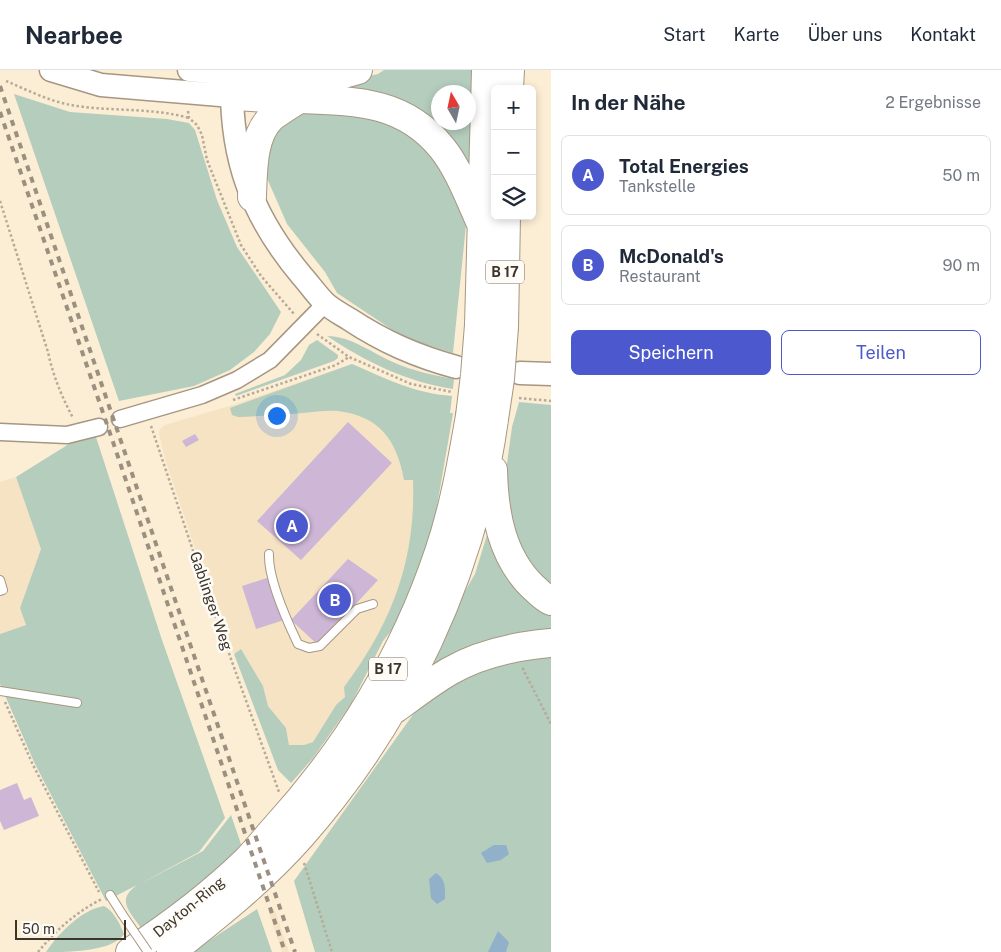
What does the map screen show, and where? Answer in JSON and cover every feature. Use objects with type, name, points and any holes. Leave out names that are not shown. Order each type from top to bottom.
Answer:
[{"type":"highway","points":[[232,80],[307,74],[346,74],[358,70]]},
{"type":"highway","name":"B 17","points":[[250,872],[300,836],[344,783],[390,713],[421,655],[444,607],[462,559],[475,513],[485,422],[492,326],[494,221],[486,70]]},
{"type":"highway","points":[[509,85],[510,70]]},
{"type":"highway","points":[[232,80],[299,99],[364,102],[387,108],[407,118],[428,133],[443,149],[494,221]]},
{"type":"highway","points":[[252,197],[254,157],[258,140],[271,118],[299,99]]},
{"type":"highway","points":[[485,422],[500,532],[511,559],[525,579],[551,601]]},
{"type":"highway","name":"B 17","points":[[250,872],[292,810],[325,770],[357,725],[400,647],[422,599],[439,552],[461,466],[485,422]]},
{"type":"highway","points":[[390,713],[451,671],[486,654],[525,645],[551,642]]},
{"type":"highway","name":"Dayton-Ring","points":[[130,952],[250,872]]},
{"type":"highway","name":"Dayton-Ring","points":[[171,952],[223,911],[250,872]]},
{"type":"main road","points":[[62,71],[102,85],[232,80],[232,116],[240,164],[257,209],[274,240],[325,304],[375,336],[423,358],[456,367]]},
{"type":"main road","points":[[520,373],[551,374]]},
{"type":"street","points":[[120,419],[202,395],[237,380],[270,360],[325,304]]},
{"type":"street","points":[[0,432],[67,435],[99,427]]},
{"type":"lane","points":[[269,554],[269,565],[288,622],[298,644],[309,648],[320,646],[357,609],[373,604]]},
{"type":"lane","points":[[0,580],[4,590],[0,591]]},
{"type":"lane","points":[[0,691],[77,703]]},
{"type":"lane","points":[[110,894],[148,952]]},
{"type":"path","points":[[189,81],[189,118],[202,135],[207,160],[241,245],[261,276],[304,324],[349,357],[411,384],[453,392]]},
{"type":"path","points":[[0,202],[48,352],[52,371],[64,402],[81,432]]},
{"type":"path","points":[[233,400],[336,365],[349,357]]},
{"type":"path","points":[[517,398],[551,401]]},
{"type":"path","name":"Gablinger Weg","points":[[151,427],[209,598],[274,775]]},
{"type":"path","points":[[523,669],[551,724]]},
{"type":"path","points":[[0,691],[33,765],[102,899],[74,915],[38,952]]},
{"type":"path","points":[[312,886],[332,952]]},
{"type":"shaded area","points":[[352,364],[410,389],[430,394],[452,396],[450,413],[453,413],[434,523],[399,621],[383,641],[351,704],[336,705],[313,742],[304,745],[289,745],[286,728],[268,706],[263,686],[241,649],[234,654],[199,560],[165,459],[159,433],[160,429],[165,425],[236,404]]},
{"type":"shaded area","points":[[16,477],[41,549],[20,608],[26,625],[0,634],[0,482]]},
{"type":"shaded area","points":[[274,908],[289,952],[282,952],[268,910]]},
{"type":"green space","points":[[384,70],[478,70],[476,111],[476,85],[431,85],[431,119],[415,108],[333,84],[378,74]]},
{"type":"green space","points":[[14,94],[70,112],[167,119],[189,123],[195,130],[217,200],[237,247],[281,312],[270,334],[254,352],[230,370],[194,386],[119,401]]},
{"type":"green space","points":[[328,109],[392,120],[430,149],[459,194],[466,225],[453,353],[403,337],[337,293],[325,272],[287,224],[263,169],[266,137],[294,113]]},
{"type":"green space","points":[[446,130],[475,130],[473,172]]},
{"type":"green space","points":[[327,336],[353,342],[408,368],[454,379],[453,389],[436,386],[387,370]]},
{"type":"green space","points":[[317,340],[338,355],[338,358],[236,396],[235,394],[285,375],[301,360],[309,345]]},
{"type":"green space","points":[[352,364],[412,389],[452,396],[450,413],[453,413],[434,523],[429,542],[399,621],[383,641],[351,704],[313,758],[291,783],[278,770],[234,654],[241,649],[263,686],[268,706],[286,728],[289,745],[304,745],[313,742],[336,705],[345,697],[344,687],[375,639],[398,590],[410,537],[413,509],[413,480],[404,480],[397,453],[391,442],[384,433],[365,418],[338,411],[238,417],[232,415],[230,408]]},
{"type":"green space","points":[[519,402],[551,405],[551,588],[520,554],[506,502],[507,463],[512,427]]},
{"type":"green space","points":[[95,434],[162,640],[225,818],[199,852],[138,885],[203,851],[231,815],[242,847],[181,901],[141,928],[129,911],[126,901],[131,890],[137,885],[106,901],[35,764],[0,684],[0,634],[26,625],[20,608],[41,549],[16,477],[77,439]]},
{"type":"green space","points":[[491,522],[551,608],[551,634],[418,685],[454,605],[464,593],[475,574]]},
{"type":"green space","points":[[551,650],[551,952],[315,952],[294,881],[417,709],[474,667]]},
{"type":"green space","points":[[104,906],[114,914],[124,934],[118,940],[100,948],[89,950],[46,952],[71,923],[87,912]]},
{"type":"green space","points":[[257,909],[272,952],[192,952]]},
{"type":"water","points":[[494,845],[506,845],[509,854],[501,860],[487,863],[481,853]]},
{"type":"water","points":[[436,873],[442,878],[445,891],[445,899],[437,904],[431,898],[429,879]]},
{"type":"water","points":[[498,931],[509,942],[506,952],[488,952]]},
{"type":"building","points":[[348,422],[392,463],[301,560],[257,521]]},
{"type":"building","points":[[195,434],[199,440],[186,447],[182,441]]},
{"type":"building","points":[[348,559],[378,580],[318,645],[291,620]]},
{"type":"building","points":[[270,577],[284,620],[256,629],[242,586]]},
{"type":"building","points":[[17,783],[24,800],[31,797],[39,816],[4,830],[0,821],[0,790]]},
{"type":"railway","points":[[0,86],[295,952]]},
{"type":"railway","points":[[0,112],[285,952]]},
{"type":"railway","points":[[122,914],[148,952]]},
{"type":"place","name":"Total Energies","points":[[292,526]]},
{"type":"place","name":"McDonald's","points":[[335,600]]}]
